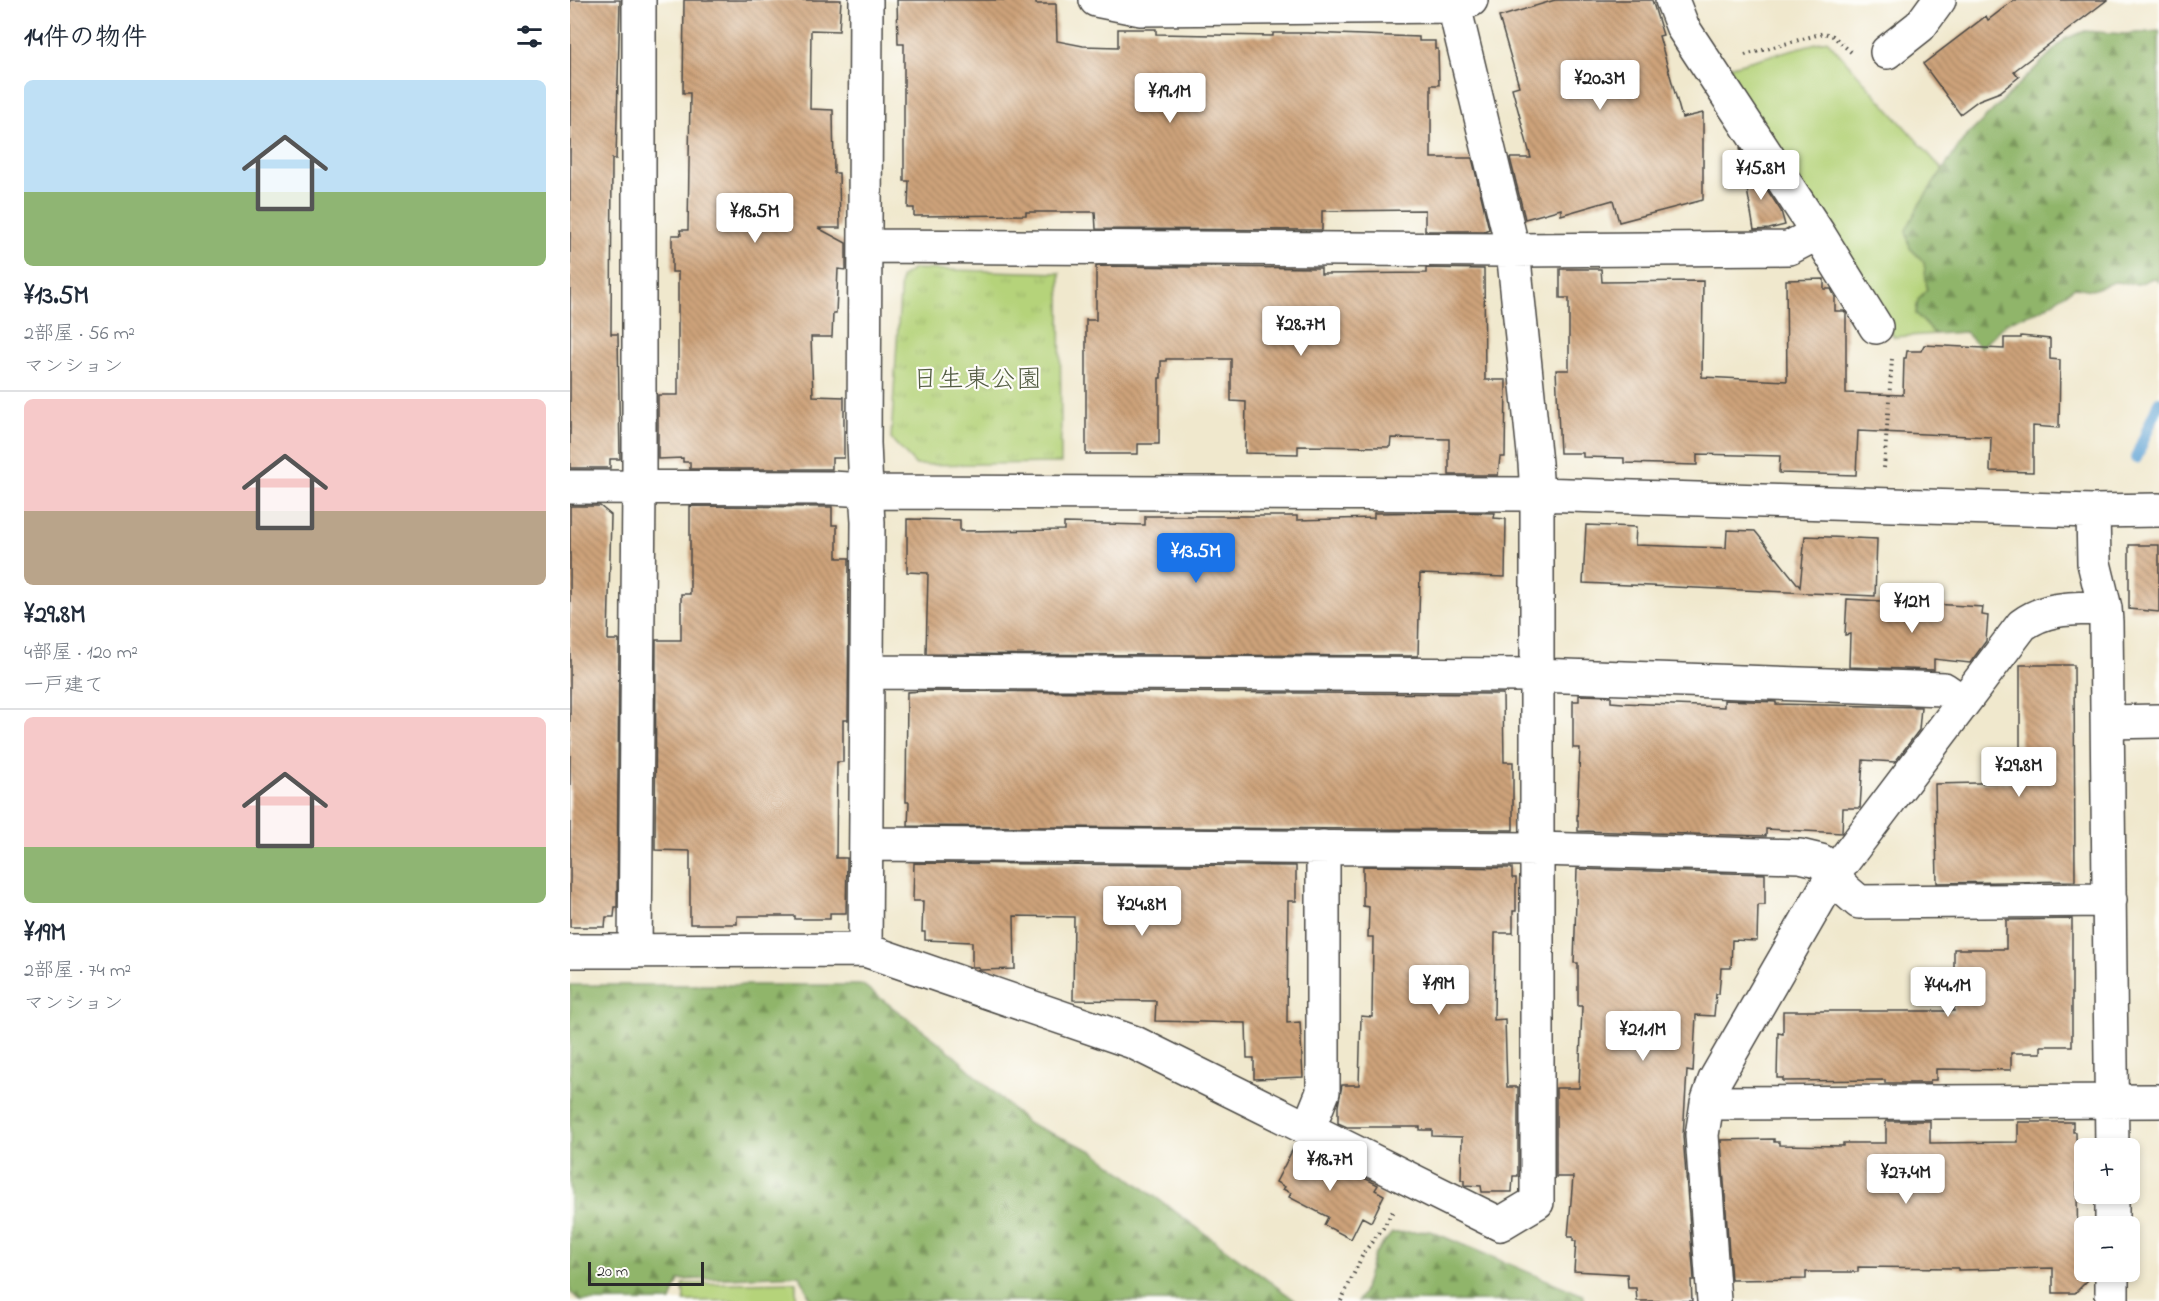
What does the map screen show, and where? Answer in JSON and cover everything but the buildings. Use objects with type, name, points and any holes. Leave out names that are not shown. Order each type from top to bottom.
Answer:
[{"type":"street","points":[[635,951],[639,487],[639,0]]},
{"type":"street","points":[[865,950],[868,522],[865,246],[866,0]]},
{"type":"street","points":[[570,951],[865,950],[1133,1042],[1500,1224],[1537,1202],[1537,494],[1513,250],[1463,3],[1291,3],[1141,9],[1096,0]]},
{"type":"street","points":[[1672,0],[1683,28],[1818,233],[1876,327]]},
{"type":"street","points":[[1887,52],[1920,26],[1939,0]]},
{"type":"street","points":[[865,246],[1513,250],[1789,248],[1818,233]]},
{"type":"street","points":[[570,487],[899,492],[1537,494],[2093,511],[2159,510]]},
{"type":"street","points":[[2093,511],[2094,563],[2105,608],[2112,1138]]},
{"type":"street","points":[[1714,1301],[1702,1135],[1707,1103],[1719,1072],[1833,875],[2022,625],[2032,617],[2056,610],[2105,608]]},
{"type":"street","points":[[867,672],[1536,675],[1944,689],[1963,702]]},
{"type":"street","points":[[2108,722],[2159,721]]},
{"type":"street","points":[[866,844],[1537,849],[1800,856],[1821,861],[1844,889],[1859,902],[2110,900]]},
{"type":"street","points":[[1308,1129],[1323,1092],[1323,847]]},
{"type":"street","points":[[1707,1103],[2159,1101]]},
{"type":"street","points":[[2112,1282],[2112,1301]]},
{"type":"path","points":[[1739,57],[1824,33],[1833,36]]},
{"type":"path","points":[[1884,478],[1893,356]]},
{"type":"path","points":[[1341,1301],[1364,1252],[1383,1228]]},
{"type":"green space","points":[[2085,31],[2124,34],[2159,31],[2159,282],[2153,278],[2138,284],[2114,282],[2092,290],[2075,287],[2041,310],[2007,322],[1981,348],[1965,332],[1935,334],[1916,314],[1918,300],[1927,289],[1924,262],[1910,248],[1906,230],[1921,202],[1963,140],[2065,39]]},
{"type":"green space","points":[[1827,40],[1943,170],[1921,202],[1910,248],[1924,262],[1928,274],[1927,289],[1918,300],[1916,314],[1935,334],[1894,337],[1854,269],[1721,69]]},
{"type":"green space","name":"日生東公園","points":[[914,269],[1060,273],[1061,463],[916,465],[891,439],[901,277]]},
{"type":"green space","points":[[570,985],[863,985],[945,1047],[1027,1123],[1093,1151],[1296,1301],[811,1301],[800,1275],[679,1280],[671,1301],[581,1301],[570,1292]]},
{"type":"green space","points":[[1430,1231],[1583,1295],[1585,1301],[1358,1301],[1363,1293],[1374,1254],[1392,1233]]},
{"type":"green space","points":[[796,1282],[796,1301],[684,1301],[683,1284]]},
{"type":"waterway","points":[[2136,458],[2159,402]]}]
